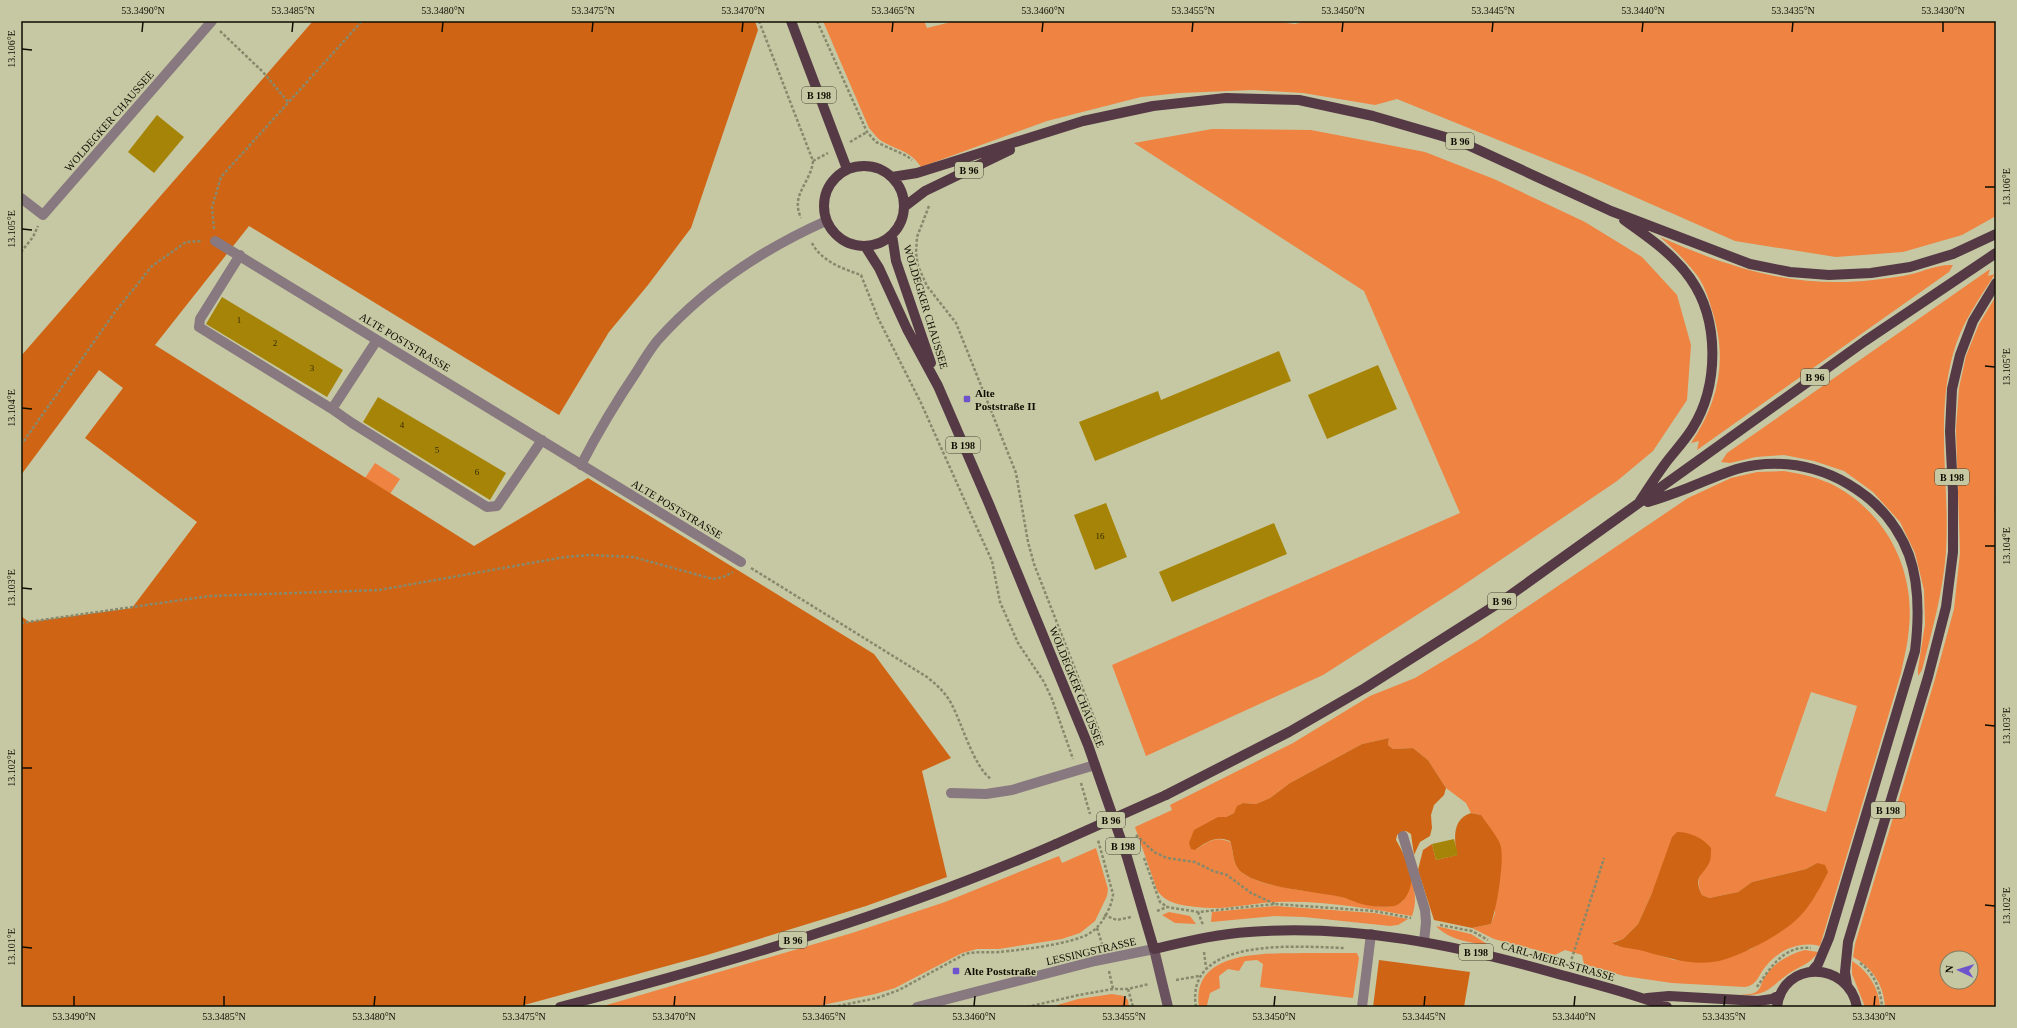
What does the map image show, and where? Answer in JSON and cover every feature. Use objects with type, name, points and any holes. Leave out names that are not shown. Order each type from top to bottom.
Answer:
[{"type":"main road","name":"B 198","points":[[791,21],[847,169]]},
{"type":"main road","name":"B 96","points":[[904,207],[925,191],[1037,137],[1083,122],[1154,106],[1226,98],[1299,100],[1373,116],[1459,141],[1611,211],[1671,256],[1691,279],[1703,304],[1711,330],[1713,354],[1711,378],[1705,402],[1692,429],[1637,506]]},
{"type":"main road","points":[[892,177],[917,173],[1037,137]]},
{"type":"main road","name":"WOLDEGKER CHAUSSEE","points":[[847,169],[862,166],[875,167],[892,177],[899,186],[903,197],[904,207],[899,227],[892,235],[875,245],[865,246],[879,268],[907,329],[938,386]]},
{"type":"main road","points":[[847,169],[838,175],[830,184],[825,196],[824,209],[826,221],[834,233],[844,241],[855,245],[865,246]]},
{"type":"main road","points":[[1611,211],[1750,264],[1790,272],[1829,275],[1871,273],[1910,267],[1953,254],[1996,234]]},
{"type":"main road","name":"WOLDEGKER CHAUSSEE","points":[[892,235],[896,261],[938,386],[989,504],[1095,765],[1127,858],[1154,949],[1168,1007]]},
{"type":"main road","name":"B 96","points":[[560,1007],[634,988],[850,923],[944,890],[1056,844],[1166,795],[1288,732],[1365,688],[1502,601],[1637,506],[1865,341],[1996,253]]},
{"type":"main road","name":"B 198","points":[[1857,1007],[1847,985],[1845,972],[1848,942],[1928,678],[1946,607],[1953,552],[1953,492],[1950,431],[1952,389],[1960,355],[1973,321],[1996,284]]},
{"type":"main road","name":"B 96","points":[[1637,506],[1689,488],[1730,470],[1756,464],[1784,463],[1812,467],[1839,478],[1868,498],[1894,526],[1909,555],[1917,591],[1918,624],[1915,651],[1829,938],[1818,964],[1812,972]]},
{"type":"main road","name":"CARL-MEIER-STRASSE","points":[[1154,949],[1216,936],[1247,932],[1322,931],[1371,934],[1424,942],[1517,961],[1646,998],[1667,1007]]},
{"type":"main road","points":[[1777,1007],[1780,995],[1790,981],[1803,974],[1812,972],[1830,974],[1847,985]]},
{"type":"main road","name":"CARL-MEIER-STRASSE","points":[[1646,998],[1669,996],[1758,1001],[1772,999],[1780,995]]},
{"type":"street","name":"WOLDEGKER CHAUSSEE","points":[[43,215],[211,22]]},
{"type":"street","points":[[21,198],[43,215]]},
{"type":"street","points":[[581,465],[609,411],[657,342],[706,292],[753,258],[826,221]]},
{"type":"street","name":"ALTE POSTSTRASSE","points":[[216,241],[741,562]]},
{"type":"street","points":[[240,255],[200,319],[200,327],[332,409],[358,428],[487,507],[497,506],[542,440]]},
{"type":"street","points":[[332,409],[378,340]]},
{"type":"street","points":[[950,793],[986,794],[1012,790],[1095,765]]},
{"type":"street","points":[[1403,836],[1425,910],[1426,922],[1424,942]]},
{"type":"street","points":[[1362,1007],[1371,934]]},
{"type":"street","name":"LESSINGSTRASSE","points":[[917,1007],[1088,963],[1154,949]]},
{"type":"path","points":[[21,445],[115,312],[152,266],[186,242],[216,241],[212,207],[221,177],[362,21]]},
{"type":"path","points":[[759,21],[813,161],[812,169],[798,194],[798,212],[815,250],[823,257],[845,270],[861,275],[878,318],[921,403],[992,561],[1000,602],[1018,644],[1044,682],[1052,699],[1072,758]]},
{"type":"path","points":[[817,21],[866,132],[876,142],[912,159],[917,173]]},
{"type":"path","points":[[211,22],[263,72],[288,102]]},
{"type":"path","points":[[925,191],[930,203],[917,237],[916,254],[918,266],[927,286],[956,323],[1016,473],[1028,542],[1034,564],[1104,742]]},
{"type":"path","points":[[21,252],[33,237],[43,215]]},
{"type":"path","points":[[22,622],[209,596],[379,590],[565,557],[590,555],[633,557],[712,579],[723,578],[733,572],[741,562],[927,677],[942,690],[951,704],[985,775],[996,780]]},
{"type":"path","points":[[1070,763],[1074,762]]},
{"type":"path","points":[[1133,828],[1138,842]]},
{"type":"path","points":[[1136,835],[1154,852],[1167,858],[1195,862],[1213,871],[1228,875],[1251,894],[1275,904]]},
{"type":"path","points":[[1143,856],[1160,902],[1167,907],[1198,912]]},
{"type":"path","points":[[1574,949],[1604,858]]},
{"type":"path","points":[[833,1007],[877,998],[899,990],[977,951],[998,952],[1063,942],[1082,937],[1096,928],[1104,915]]},
{"type":"path","points":[[1196,1007],[1195,987],[1199,976],[1206,967],[1222,957],[1271,948],[1312,947],[1369,950]]},
{"type":"path","points":[[1027,1007],[1113,988],[1128,989],[1133,1007]]},
{"type":"shaded area","points":[[313,21],[755,21],[758,30],[691,228],[648,285],[609,332],[559,415],[249,226],[155,345],[474,546],[588,478],[874,654],[951,758],[922,771],[947,877],[866,906],[707,955],[517,1007],[21,1007],[21,616],[29,622],[132,608],[197,522],[85,438],[123,388],[99,370],[21,475],[21,356]]},
{"type":"shaded area","points":[[823,21],[924,21],[927,28],[955,21],[1271,21],[1295,24],[1307,21],[1996,21],[1996,216],[1962,235],[1903,252],[1836,257],[1735,241],[1585,175],[1397,99],[1375,105],[1303,93],[1253,90],[1180,93],[1141,97],[1047,121],[921,167],[907,153],[880,140],[869,128]]},
{"type":"shaded area","points":[[1212,129],[1311,130],[1425,152],[1494,179],[1585,222],[1642,257],[1677,295],[1691,345],[1687,400],[1653,451],[1617,481],[1459,588],[1323,675],[1146,756],[1112,665],[1460,513],[1364,291],[1134,143]]},
{"type":"shaded area","points":[[1660,237],[1738,267],[1790,279],[1844,282],[1873,280],[1907,275],[1938,266],[1953,265],[1949,272],[1697,450],[1699,441],[1691,443],[1709,411],[1715,394],[1718,378],[1720,361],[1716,325],[1707,294],[1699,278],[1683,259]]},
{"type":"shaded area","points":[[1990,269],[1988,276],[1995,274],[1971,312],[1956,343],[1948,378],[1944,428],[1947,527],[1945,567],[1933,626],[1922,670],[1918,676],[1925,624],[1924,590],[1915,553],[1900,522],[1873,492],[1844,471],[1814,461],[1784,455],[1756,457],[1730,463],[1721,462],[1727,453]]},
{"type":"shaded area","points":[[1996,296],[1996,463],[1994,508],[1996,522],[1996,1007],[1885,1007],[1882,991],[1876,978],[1866,966],[1853,957],[1855,944],[1935,679],[1954,609],[1960,553],[1956,429],[1959,388],[1966,356],[1979,324]]},
{"type":"shaded area","points":[[375,463],[400,479],[390,494],[365,478]]},
{"type":"shaded area","points":[[1996,463],[1996,522],[1994,508]]},
{"type":"shaded area","points":[[1784,471],[1811,477],[1837,487],[1855,499],[1870,513],[1894,546],[1902,565],[1910,606],[1907,645],[1901,673],[1820,946],[1797,946],[1783,951],[1771,960],[1753,984],[1745,987],[1672,983],[1624,976],[1584,964],[1582,955],[1565,950],[1555,955],[1494,939],[1472,928],[1491,924],[1495,913],[1481,815],[1471,813],[1466,803],[1446,788],[1428,760],[1413,748],[1393,749],[1388,745],[1389,738],[1362,744],[1290,783],[1270,798],[1256,804],[1243,803],[1238,806],[1234,813],[1226,817],[1218,817],[1195,850],[1212,840],[1225,840],[1230,842],[1238,869],[1251,878],[1276,886],[1342,897],[1382,907],[1397,905],[1403,901],[1411,877],[1415,896],[1415,906],[1412,916],[1327,903],[1310,902],[1276,902],[1207,908],[1174,903],[1161,895],[1157,890],[1135,827],[1172,810],[1170,805],[1293,743],[1370,696],[1415,678],[1478,640],[1688,498],[1731,478],[1757,472]],"holes":[[[1811,692],[1857,706],[1826,812],[1775,796]],[[1710,861],[1701,873],[1699,881],[1702,895],[1709,898],[1738,892],[1752,882],[1806,869],[1817,863],[1817,893],[1794,922],[1751,949],[1713,962],[1674,960],[1636,948],[1617,946],[1613,942],[1623,939],[1638,924],[1652,893]]]},
{"type":"shaded area","points":[[1389,738],[1388,745],[1393,749],[1413,748],[1428,760],[1446,788],[1444,795],[1434,805],[1431,815],[1432,828],[1430,836],[1420,842],[1414,855],[1411,834],[1406,831],[1397,835],[1396,840],[1407,863],[1411,881],[1411,885],[1405,899],[1398,905],[1386,907],[1371,906],[1343,897],[1289,889],[1251,878],[1238,869],[1230,841],[1225,839],[1211,840],[1195,850],[1191,849],[1189,843],[1194,830],[1218,817],[1226,817],[1234,813],[1237,806],[1243,803],[1256,804],[1270,798],[1290,783],[1362,744]]},
{"type":"shaded area","points":[[1471,813],[1481,815],[1498,840],[1502,854],[1496,907],[1491,924],[1472,928],[1434,920],[1418,870],[1423,850],[1432,844],[1436,860],[1457,855],[1455,836],[1457,825],[1460,820]]},
{"type":"shaded area","points":[[1677,832],[1696,836],[1711,848],[1710,861],[1700,876],[1698,883],[1702,895],[1709,898],[1738,892],[1752,882],[1806,869],[1817,863],[1825,865],[1828,872],[1809,905],[1794,922],[1767,940],[1733,957],[1713,962],[1696,963],[1671,959],[1612,943],[1623,939],[1638,924],[1652,893],[1672,837]]},
{"type":"shaded area","points":[[1096,848],[1108,889],[1107,896],[1095,921],[1080,933],[1062,939],[999,949],[977,949],[962,953],[895,988],[875,994],[818,1006],[600,1007],[852,933],[945,902],[1059,856],[1062,863]]},
{"type":"shaded area","points":[[1275,906],[1374,913],[1408,919],[1398,925],[1390,926],[1304,917],[1274,916],[1211,922],[1212,912]]},
{"type":"shaded area","points":[[1169,912],[1190,916],[1196,924],[1175,923],[1162,915]]},
{"type":"shaded area","points":[[1436,926],[1471,934],[1492,947],[1455,938],[1448,935]]},
{"type":"shaded area","points":[[1805,950],[1818,952],[1810,961],[1793,971],[1765,992],[1740,995],[1756,992],[1772,968],[1787,957]]},
{"type":"shaded area","points":[[1276,953],[1357,953],[1359,958],[1353,998],[1260,987],[1263,964],[1257,960],[1245,961],[1239,971],[1228,969],[1219,976],[1220,988],[1210,993],[1207,1005],[1209,1007],[1199,1007],[1200,987],[1207,973],[1220,964],[1237,958]]},
{"type":"shaded area","points":[[1379,960],[1470,972],[1464,1007],[1373,1007]]},
{"type":"shaded area","points":[[1852,961],[1868,975],[1872,981],[1877,993],[1880,1007],[1865,1007],[1852,974]]},
{"type":"shaded area","points":[[1112,994],[1124,996],[1128,1000],[1129,1007],[1051,1007],[1078,999]]},
{"type":"building","points":[[157,115],[184,137],[154,173],[128,152]]},
{"type":"building","points":[[222,297],[343,370],[327,397],[206,324]]},
{"type":"building","points":[[1279,351],[1291,381],[1095,461],[1079,422],[1158,391],[1161,400]]},
{"type":"building","points":[[1378,365],[1397,409],[1327,439],[1308,395]]},
{"type":"building","points":[[378,397],[506,473],[490,500],[363,422]]},
{"type":"building","points":[[1106,503],[1127,557],[1095,570],[1074,515]]},
{"type":"building","points":[[1274,523],[1287,554],[1172,602],[1159,572]]},
{"type":"building","points":[[1454,839],[1458,855],[1436,860],[1432,844]]},
{"type":"place","name":"Alte Poststraße II","points":[[967,399]]},
{"type":"place","name":"Alte Poststraße","points":[[956,971]]}]
